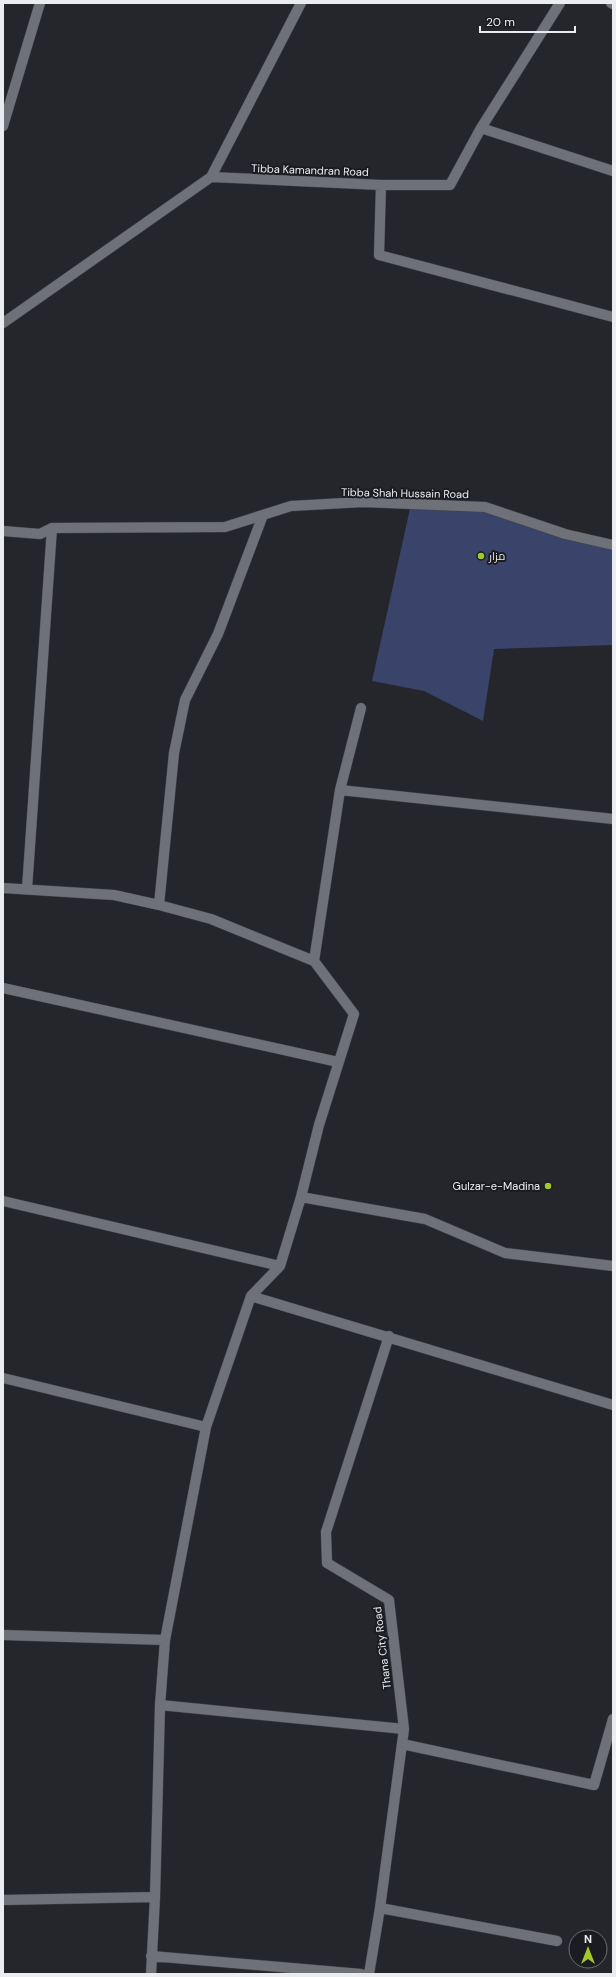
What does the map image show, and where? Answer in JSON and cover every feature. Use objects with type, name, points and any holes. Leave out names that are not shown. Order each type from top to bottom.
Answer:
[{"type":"street","points":[[3,126],[40,3]]},
{"type":"street","points":[[3,323],[211,177],[301,3]]},
{"type":"street","name":"Tibba Kamandran Road","points":[[211,177],[381,185],[450,185],[481,128],[560,3]]},
{"type":"street","points":[[481,128],[613,170]]},
{"type":"street","points":[[381,185],[379,255],[613,317]]},
{"type":"street","name":"Tibba Shah Hussain Road","points":[[3,531],[40,534],[52,528],[225,527],[291,506],[363,502],[485,508],[565,534],[613,545]]},
{"type":"street","points":[[159,905],[174,753],[185,700],[218,634],[263,515]]},
{"type":"street","points":[[27,890],[52,528]]},
{"type":"street","points":[[314,961],[340,790],[361,708]]},
{"type":"street","points":[[340,790],[613,819]]},
{"type":"street","points":[[3,888],[114,895],[211,919],[314,961],[354,1014],[319,1125],[301,1196],[280,1266],[251,1296],[206,1427],[165,1640],[160,1705],[155,1897],[151,1974]]},
{"type":"street","points":[[3,988],[338,1062]]},
{"type":"street","points":[[301,1196],[425,1219],[505,1253],[613,1266]]},
{"type":"street","points":[[3,1200],[280,1266]]},
{"type":"street","points":[[251,1296],[389,1336],[613,1405]]},
{"type":"street","name":"Thana City Road","points":[[369,1974],[380,1908],[404,1730],[390,1600],[327,1563],[326,1532],[389,1336]]},
{"type":"street","points":[[3,1378],[206,1427]]},
{"type":"street","points":[[3,1635],[165,1640]]},
{"type":"street","points":[[160,1705],[404,1730]]},
{"type":"street","points":[[402,1744],[594,1785],[613,1719]]},
{"type":"street","points":[[3,1900],[155,1897]]},
{"type":"street","points":[[380,1908],[557,1941]]},
{"type":"street","points":[[151,1956],[361,1974]]},
{"type":"shaded area","points":[[411,504],[485,507],[613,545],[613,645],[494,649],[483,721],[424,691],[372,681]]},
{"type":"place","name":"مزار","points":[[481,556]]},
{"type":"place","name":"Gulzar-e-Madina","points":[[548,1186]]}]
